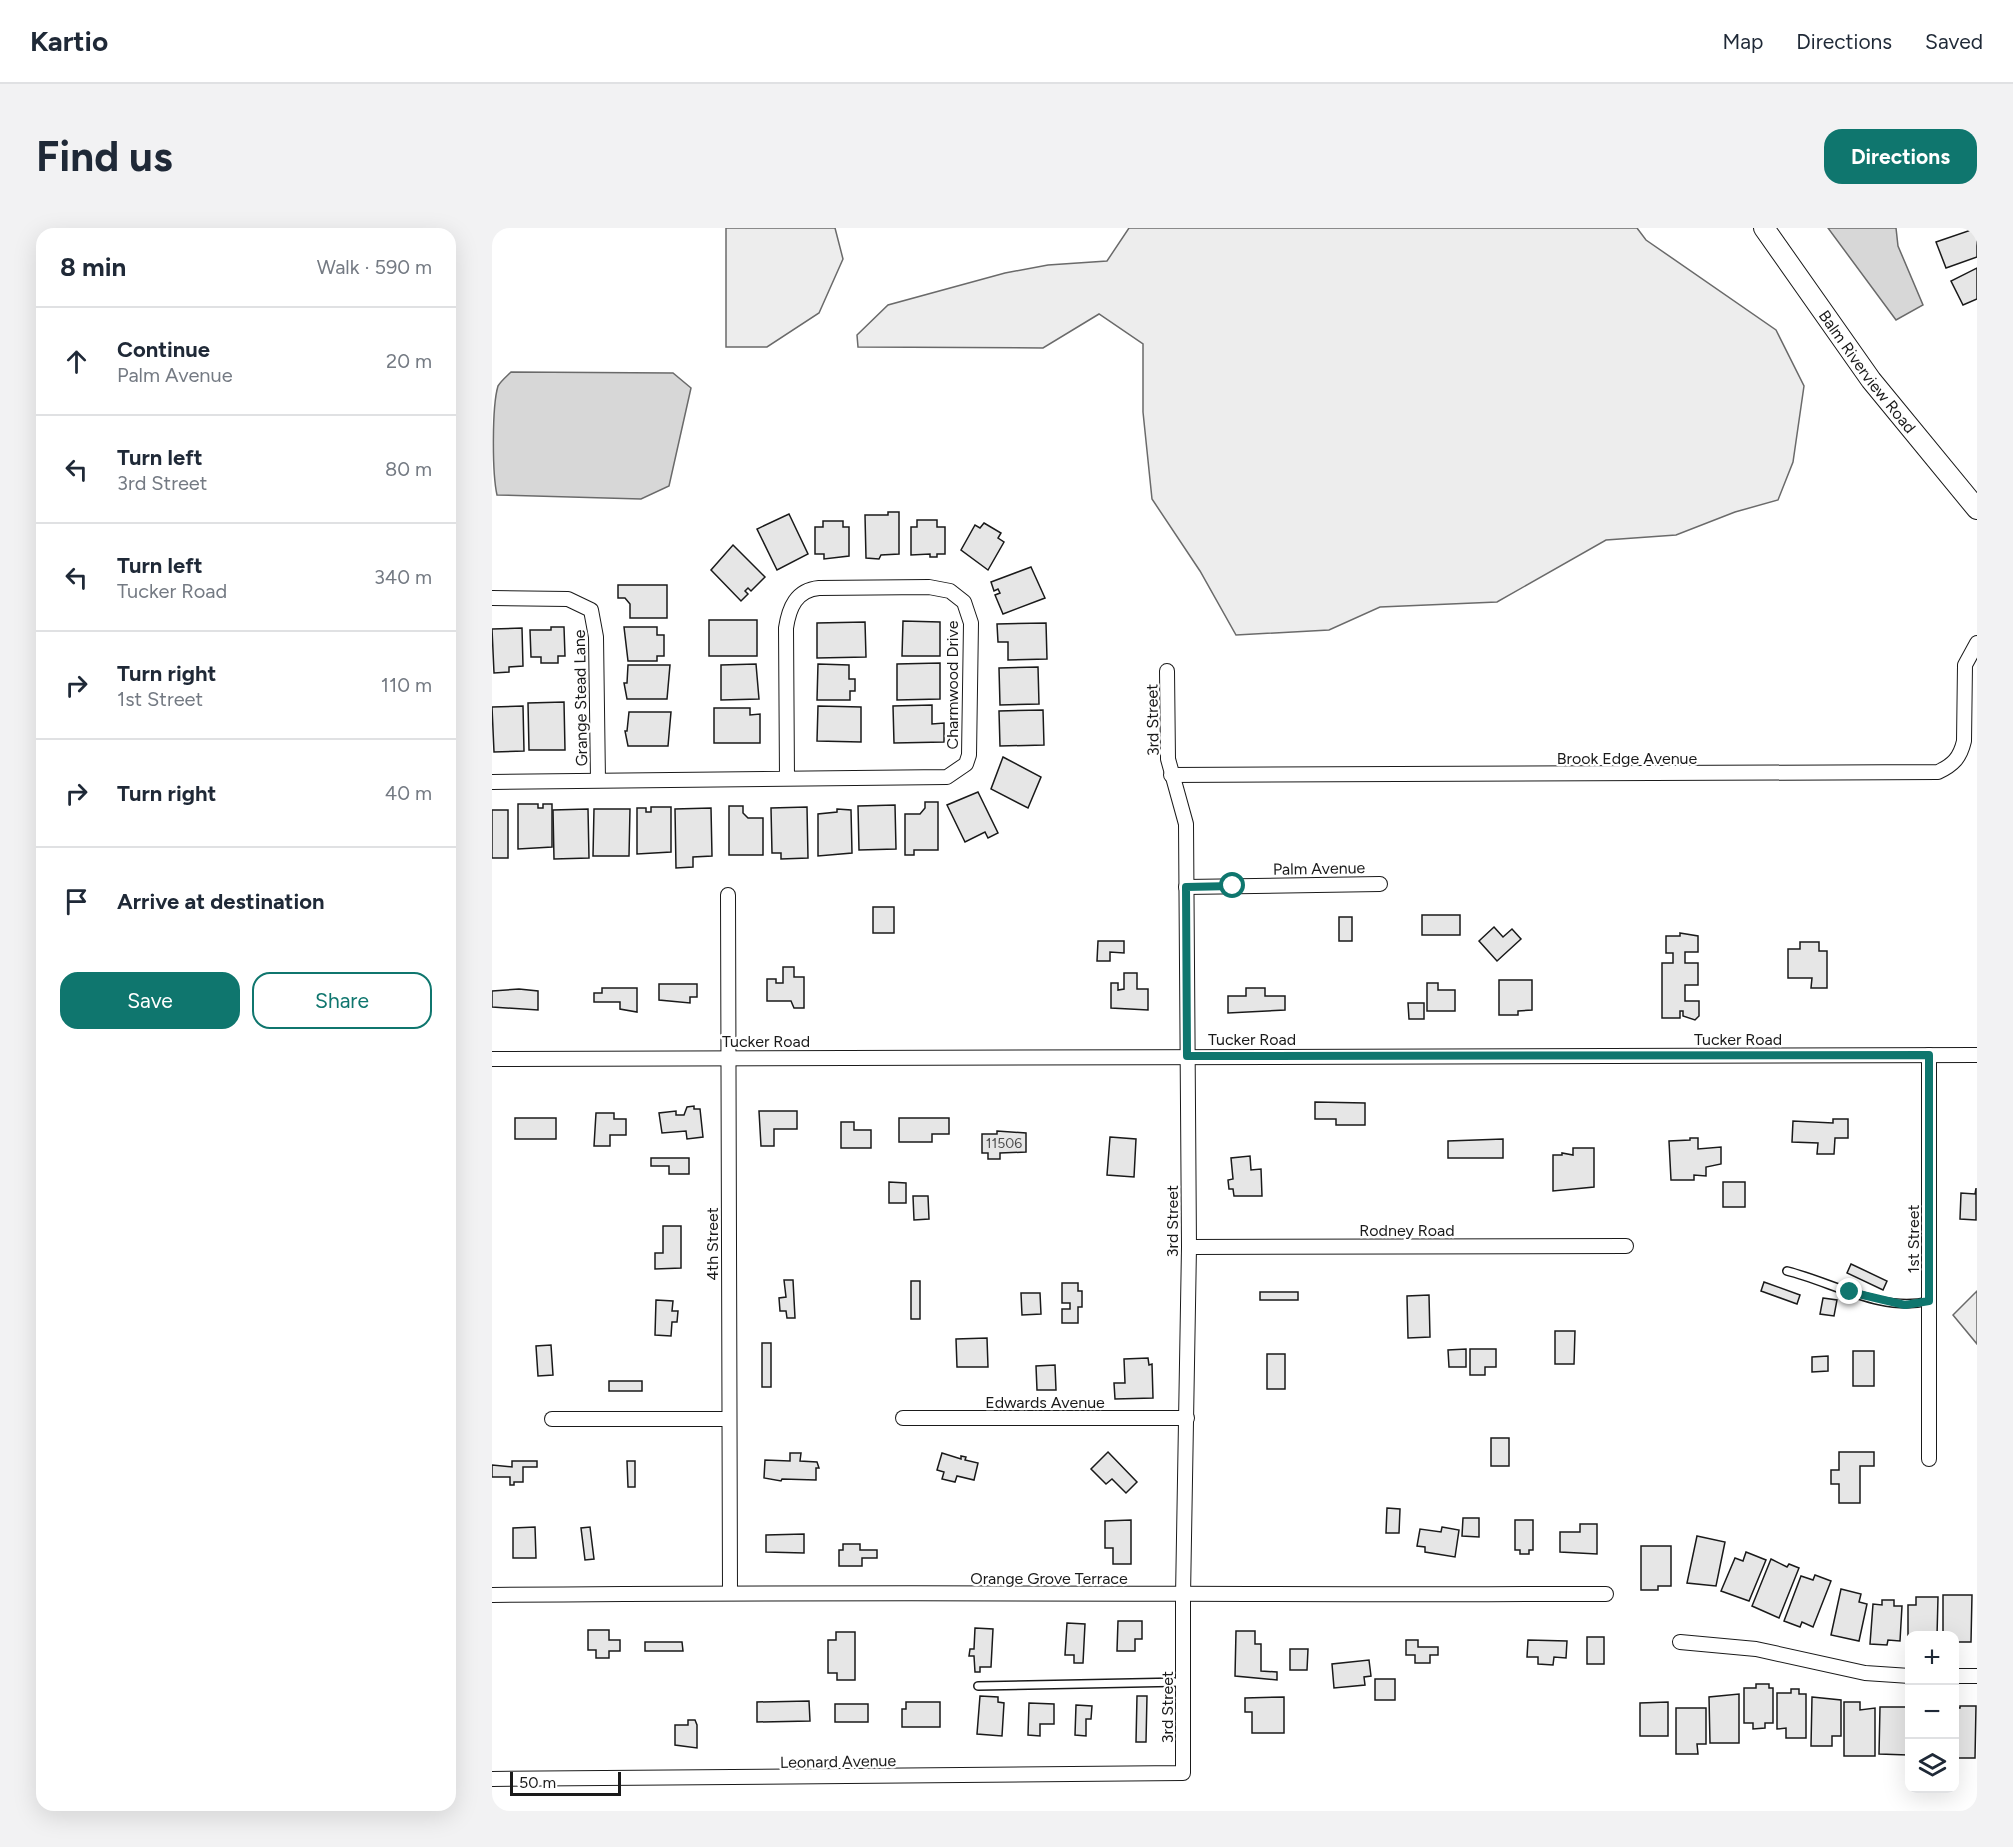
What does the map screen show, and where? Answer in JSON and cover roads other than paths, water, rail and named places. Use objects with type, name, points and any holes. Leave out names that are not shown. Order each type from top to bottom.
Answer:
[{"type":"main road","name":"Balm Riverview Road","points":[[1764,228],[1871,380],[1977,509]]},
{"type":"street","name":"Charmwood Drive","points":[[492,782],[787,778],[934,779],[957,772],[966,764],[970,742],[970,623],[964,602],[950,591],[929,587],[819,588],[804,591],[796,598],[789,610],[786,628],[787,778]]},
{"type":"street","name":"Grange Stead Lane","points":[[492,598],[568,599],[591,610],[596,637],[598,780]]},
{"type":"street","name":"Brook Edge Avenue","points":[[1172,775],[1938,772],[1951,766],[1961,754],[1964,741],[1965,665],[1977,643]]},
{"type":"street","name":"3rd Street","points":[[1167,671],[1167,742],[1172,775],[1186,824],[1188,1246],[1183,1596],[1184,1773]]},
{"type":"street","name":"Palm Avenue","points":[[1186,887],[1380,884]]},
{"type":"street","name":"4th Street","points":[[728,895],[730,1592]]},
{"type":"street","name":"1st Street","points":[[1929,1055],[1929,1459]]},
{"type":"street","name":"Tucker Road","points":[[492,1059],[1977,1055]]},
{"type":"street","name":"Rodney Road","points":[[1188,1246],[1626,1246]]},
{"type":"street","name":"Edwards Avenue","points":[[903,1418],[1187,1418]]},
{"type":"street","points":[[552,1419],[729,1419]]},
{"type":"street","name":"Orange Grove Terrace","points":[[492,1595],[730,1592],[1183,1596],[1606,1594]]},
{"type":"street","points":[[1680,1642],[1756,1649],[1865,1673],[1905,1676]]},
{"type":"street","points":[[1959,1676],[1977,1676]]},
{"type":"street","name":"Leonard Avenue","points":[[492,1779],[1184,1773]]},
{"type":"lane","points":[[1787,1271],[1850,1292],[1897,1303],[1911,1305],[1929,1301]]},
{"type":"lane","points":[[978,1686],[1183,1682]]}]
